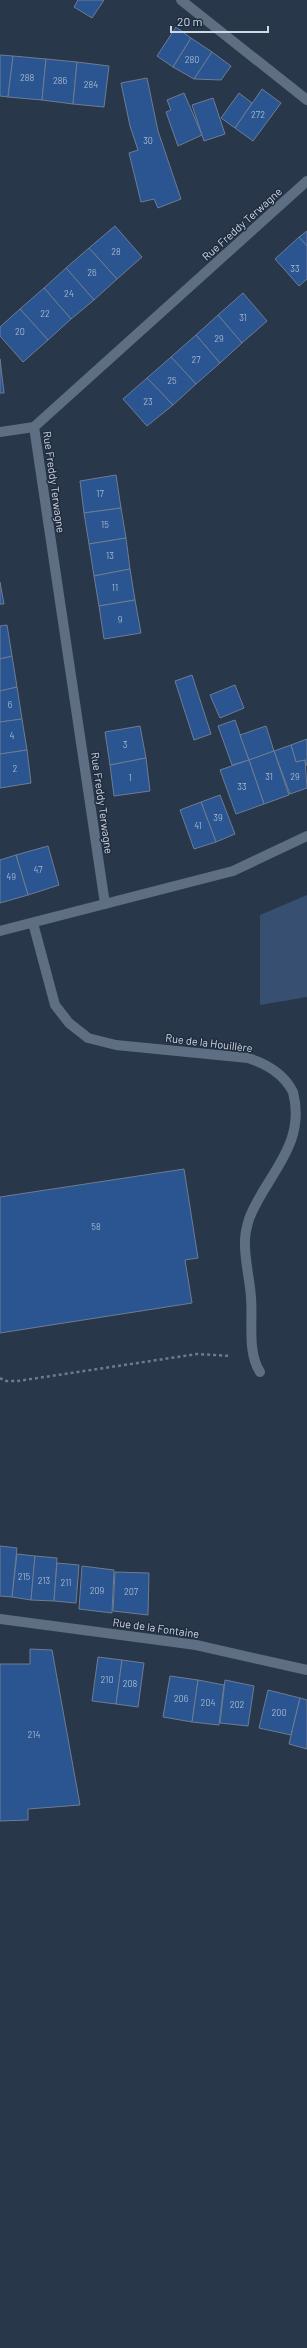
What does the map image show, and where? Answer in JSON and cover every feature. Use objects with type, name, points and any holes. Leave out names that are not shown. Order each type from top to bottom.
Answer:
[{"type":"street","points":[[181,0],[307,100]]},
{"type":"street","name":"Rue Freddy Terwagne","points":[[105,904],[34,427],[307,181]]},
{"type":"street","points":[[0,432],[34,427]]},
{"type":"street","points":[[0,931],[233,870],[307,836]]},
{"type":"street","name":"Rue de la Houillère","points":[[33,923],[55,1005],[69,1023],[88,1038],[116,1045],[248,1058],[260,1062],[282,1076],[297,1098],[301,1127],[293,1154],[257,1204],[246,1229],[244,1240],[251,1297],[253,1358],[260,1372]]},
{"type":"street","name":"Rue de la Fontaine","points":[[0,1619],[196,1645],[307,1670]]},
{"type":"path","points":[[0,1378],[5,1381],[18,1381],[197,1354],[253,1358]]},
{"type":"shaded area","points":[[307,895],[307,997],[260,1005],[260,915]]},
{"type":"building","points":[[78,0],[104,0],[92,18],[74,7]]},
{"type":"building","points":[[176,27],[191,38],[173,67],[157,56]]},
{"type":"building","points":[[191,38],[212,52],[194,79],[173,67]]},
{"type":"building","points":[[212,52],[231,66],[221,80],[194,79]]},
{"type":"building","points":[[0,55],[13,56],[8,97],[0,96]]},
{"type":"building","points":[[13,56],[46,59],[42,100],[8,97]]},
{"type":"building","points":[[46,59],[77,62],[73,104],[42,100]]},
{"type":"building","points":[[77,62],[109,66],[104,107],[73,104]]},
{"type":"building","points":[[147,78],[158,131],[181,199],[158,208],[154,199],[141,202],[129,153],[138,150],[130,126],[121,83]]},
{"type":"building","points":[[262,89],[281,103],[253,141],[235,128]]},
{"type":"building","points":[[184,93],[202,135],[178,146],[166,112],[171,110],[167,100]]},
{"type":"building","points":[[239,93],[252,103],[235,128],[221,118]]},
{"type":"building","points":[[213,98],[225,134],[204,141],[192,105]]},
{"type":"building","points":[[115,226],[142,257],[117,279],[89,248]]},
{"type":"building","points":[[307,231],[307,246],[299,237]]},
{"type":"building","points":[[299,237],[307,246],[307,279],[299,286],[275,259]]},
{"type":"building","points":[[89,248],[117,279],[94,300],[66,268]]},
{"type":"building","points":[[66,268],[94,300],[71,319],[44,288]]},
{"type":"building","points":[[44,288],[71,319],[48,340],[20,309]]},
{"type":"building","points":[[243,293],[267,321],[242,343],[218,315]]},
{"type":"building","points":[[20,309],[48,340],[23,362],[0,336],[0,327]]},
{"type":"building","points":[[218,315],[242,343],[220,363],[196,335]]},
{"type":"building","points":[[196,335],[220,363],[196,384],[171,357]]},
{"type":"building","points":[[171,357],[196,384],[173,405],[147,378]]},
{"type":"building","points":[[0,359],[4,393],[0,393]]},
{"type":"building","points":[[147,378],[173,405],[147,426],[123,399]]},
{"type":"building","points":[[116,475],[121,508],[84,513],[80,481]]},
{"type":"building","points":[[121,508],[126,538],[89,544],[84,513]]},
{"type":"building","points":[[126,538],[130,569],[94,576],[89,544]]},
{"type":"building","points":[[130,569],[135,600],[99,606],[94,576]]},
{"type":"building","points":[[0,582],[4,604],[0,604]]},
{"type":"building","points":[[135,600],[141,633],[104,639],[99,606]]},
{"type":"building","points":[[7,625],[12,656],[0,659],[0,626]]},
{"type":"building","points":[[12,656],[17,687],[0,691],[0,659]]},
{"type":"building","points":[[192,675],[211,734],[194,740],[175,681]]},
{"type":"building","points":[[235,685],[244,708],[220,718],[210,695]]},
{"type":"building","points":[[17,687],[22,719],[0,722],[0,691]]},
{"type":"building","points":[[22,719],[27,750],[0,754],[0,722]]},
{"type":"building","points":[[235,720],[249,760],[232,765],[218,726]]},
{"type":"building","points":[[140,726],[146,758],[110,765],[105,732]]},
{"type":"building","points":[[266,726],[274,751],[249,760],[240,735]]},
{"type":"building","points":[[307,739],[307,766],[305,760],[296,762],[291,745]]},
{"type":"building","points":[[291,745],[296,762],[305,760],[307,788],[290,794],[274,751]]},
{"type":"building","points":[[27,750],[31,783],[0,788],[0,754]]},
{"type":"building","points":[[274,751],[289,795],[264,804],[249,760]]},
{"type":"building","points":[[146,758],[150,791],[114,796],[110,765]]},
{"type":"building","points":[[249,760],[264,804],[236,814],[220,770]]},
{"type":"building","points":[[220,795],[235,834],[216,842],[201,802]]},
{"type":"building","points":[[201,802],[216,842],[194,849],[180,810]]},
{"type":"building","points":[[48,846],[59,885],[28,895],[16,855]]},
{"type":"building","points":[[16,855],[28,895],[0,903],[0,860]]},
{"type":"building","points":[[184,1169],[198,1258],[185,1260],[192,1303],[0,1333],[0,1197]]},
{"type":"building","points":[[0,1546],[17,1548],[12,1597],[0,1596]]},
{"type":"building","points":[[17,1554],[35,1556],[31,1600],[12,1597]]},
{"type":"building","points":[[35,1556],[57,1558],[54,1601],[31,1600]]},
{"type":"building","points":[[57,1563],[79,1565],[76,1603],[54,1601]]},
{"type":"building","points":[[82,1566],[114,1570],[112,1613],[79,1609]]},
{"type":"building","points":[[115,1572],[149,1573],[148,1615],[113,1611]]},
{"type":"building","points":[[30,1649],[52,1650],[80,1805],[28,1809],[28,1820],[0,1821],[0,1664],[30,1664]]},
{"type":"building","points":[[98,1657],[122,1660],[116,1704],[92,1701]]},
{"type":"building","points":[[122,1660],[144,1663],[138,1707],[116,1704]]},
{"type":"building","points":[[170,1676],[198,1680],[192,1722],[163,1717]]},
{"type":"building","points":[[198,1680],[224,1685],[219,1725],[192,1722]]},
{"type":"building","points":[[225,1680],[254,1686],[248,1726],[220,1723]]},
{"type":"building","points":[[268,1690],[300,1698],[291,1735],[259,1728]]},
{"type":"building","points":[[300,1698],[307,1700],[307,1749],[289,1744]]}]
